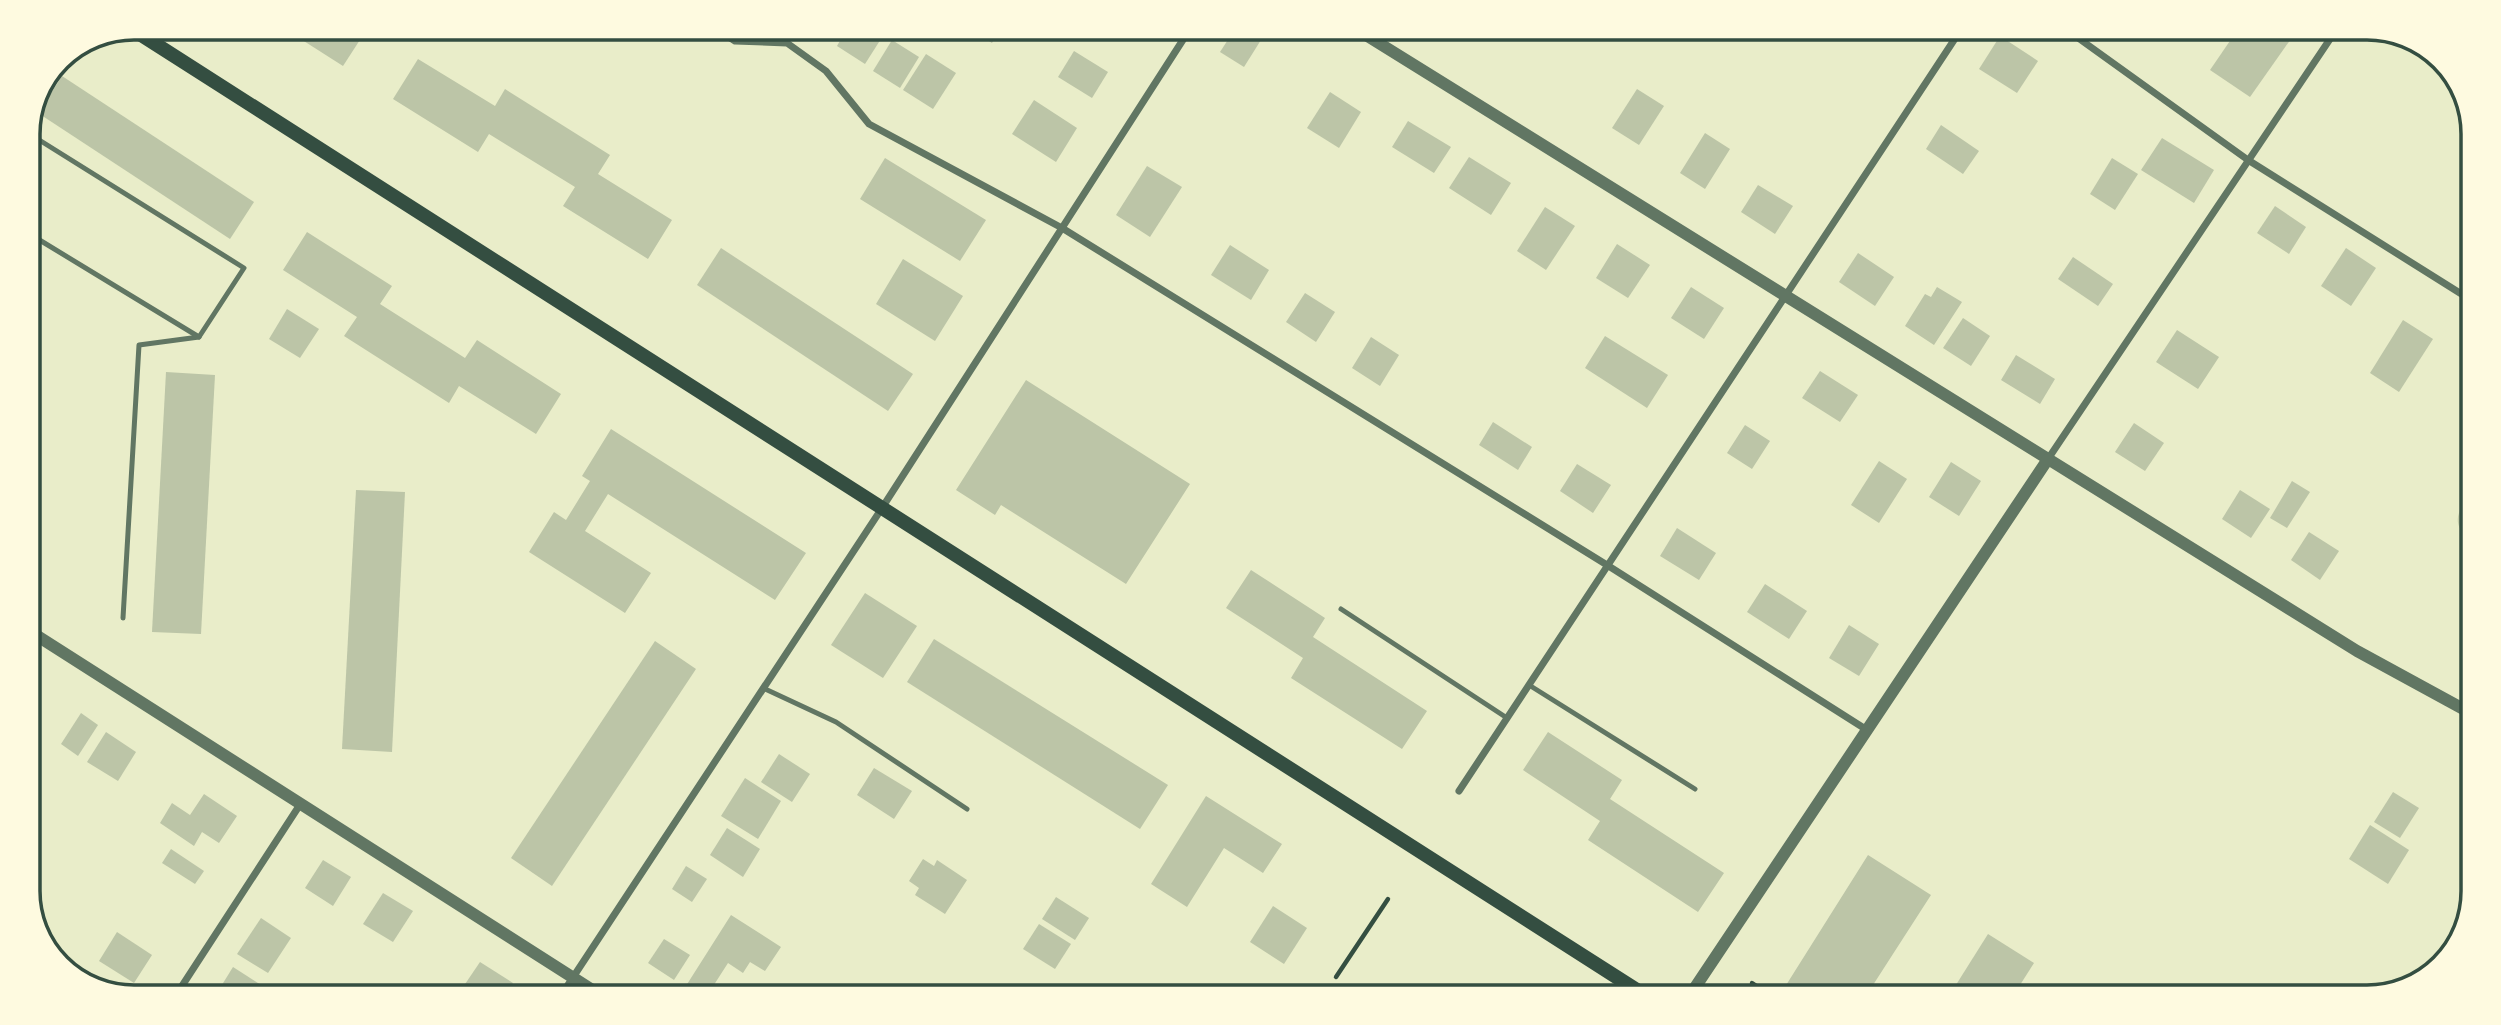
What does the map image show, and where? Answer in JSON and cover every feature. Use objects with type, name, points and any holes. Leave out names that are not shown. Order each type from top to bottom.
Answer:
[{"type":"main road","points":[[149,40],[1627,985]]},
{"type":"street","points":[[733,40],[787,43],[826,71],[869,124],[1062,228],[1607,565],[1867,730]]},
{"type":"street","points":[[567,985],[882,508],[1183,40]]},
{"type":"street","points":[[1374,40],[2357,651],[2461,708]]},
{"type":"street","points":[[1459,791],[1954,40]]},
{"type":"street","points":[[2081,40],[2248,160],[2461,294]]},
{"type":"street","points":[[1697,985],[2329,40]]},
{"type":"street","points":[[40,639],[585,985]]},
{"type":"street","points":[[183,985],[302,803]]},
{"type":"lane","points":[[40,140],[244,268],[199,337],[139,345],[123,618]]},
{"type":"lane","points":[[40,240],[199,337]]},
{"type":"lane","points":[[1341,609],[1507,718]]},
{"type":"lane","points":[[1529,685],[1695,789]]},
{"type":"lane","points":[[763,688],[836,722],[967,809]]},
{"type":"path","points":[[1331,985],[1388,899]]},
{"type":"green space","points":[[2461,510],[2461,529],[2458,525]]},
{"type":"building","points":[[302,40],[360,40],[343,66]]},
{"type":"building","points":[[840,40],[880,40],[865,64],[837,46]]},
{"type":"building","points":[[892,40],[919,57],[900,88],[873,71]]},
{"type":"building","points":[[1228,40],[1261,40],[1244,67],[1220,52]]},
{"type":"building","points":[[1997,40],[2006,40],[2038,61],[2017,93],[1979,69]]},
{"type":"building","points":[[2231,40],[2290,40],[2250,97],[2210,70]]},
{"type":"building","points":[[1074,51],[1108,72],[1092,98],[1058,77]]},
{"type":"building","points":[[926,54],[956,73],[933,109],[903,90]]},
{"type":"building","points":[[418,59],[495,106],[505,89],[610,155],[598,174],[672,220],[648,259],[563,206],[575,187],[489,134],[478,152],[393,99]]},
{"type":"building","points":[[62,76],[254,202],[230,239],[42,116],[48,97]]},
{"type":"building","points":[[1637,89],[1664,106],[1639,145],[1612,128]]},
{"type":"building","points":[[1330,92],[1361,112],[1339,148],[1307,128]]},
{"type":"building","points":[[1034,100],[1077,128],[1056,162],[1012,134]]},
{"type":"building","points":[[1408,121],[1451,147],[1434,173],[1392,147]]},
{"type":"building","points":[[1941,125],[1979,151],[1963,174],[1926,149]]},
{"type":"building","points":[[1705,133],[1730,149],[1705,189],[1680,173]]},
{"type":"building","points":[[2162,138],[2214,170],[2194,203],[2141,170]]},
{"type":"building","points":[[1469,157],[1511,183],[1491,215],[1449,188]]},
{"type":"building","points":[[885,158],[986,220],[960,261],[860,199]]},
{"type":"building","points":[[2112,158],[2138,174],[2115,210],[2090,194]]},
{"type":"building","points":[[1147,166],[1182,187],[1150,237],[1116,215]]},
{"type":"building","points":[[1758,185],[1793,206],[1775,234],[1741,212]]},
{"type":"building","points":[[2275,206],[2306,227],[2289,254],[2257,233]]},
{"type":"building","points":[[1545,207],[1575,226],[1546,270],[1517,251]]},
{"type":"building","points":[[307,232],[392,286],[380,304],[465,358],[477,340],[561,394],[536,434],[459,386],[449,403],[344,336],[357,317],[283,270]]},
{"type":"building","points":[[1617,244],[1650,265],[1628,298],[1596,278]]},
{"type":"building","points":[[1230,245],[1269,270],[1251,300],[1211,275]]},
{"type":"building","points":[[721,248],[913,374],[888,411],[697,285]]},
{"type":"building","points":[[2346,248],[2376,268],[2351,306],[2321,286]]},
{"type":"building","points":[[1858,253],[1894,277],[1875,306],[1839,282]]},
{"type":"building","points":[[2073,257],[2113,284],[2098,306],[2058,279]]},
{"type":"building","points":[[903,259],[963,296],[935,341],[876,304]]},
{"type":"building","points":[[1691,287],[1724,308],[1704,339],[1671,318]]},
{"type":"building","points":[[1937,287],[1962,302],[1934,345],[1905,326],[1925,294],[1931,297]]},
{"type":"building","points":[[1305,293],[1335,312],[1316,342],[1286,322]]},
{"type":"building","points":[[287,309],[319,329],[300,358],[269,339]]},
{"type":"building","points":[[1963,318],[1990,336],[1971,366],[1943,348]]},
{"type":"building","points":[[2403,320],[2433,339],[2399,392],[2370,373]]},
{"type":"building","points":[[2177,330],[2219,357],[2198,389],[2156,362]]},
{"type":"building","points":[[1605,336],[1668,375],[1647,408],[1585,368]]},
{"type":"building","points":[[1371,337],[1399,355],[1380,386],[1352,368]]},
{"type":"building","points":[[2016,355],[2055,379],[2040,404],[2001,380]]},
{"type":"building","points":[[1820,371],[1858,395],[1840,422],[1802,398]]},
{"type":"building","points":[[166,372],[215,375],[201,634],[152,632]]},
{"type":"building","points":[[1026,380],[1190,484],[1126,584],[1001,505],[995,515],[956,490]]},
{"type":"building","points":[[1493,422],[1532,447],[1518,470],[1479,445]]},
{"type":"building","points":[[2134,423],[2164,443],[2145,471],[2115,452]]},
{"type":"building","points":[[1745,425],[1770,441],[1752,469],[1727,453]]},
{"type":"building","points":[[611,429],[806,553],[775,600],[608,494],[585,531],[651,573],[625,613],[529,552],[554,512],[566,520],[590,481],[582,476]]},
{"type":"building","points":[[1879,461],[1907,479],[1879,523],[1851,505]]},
{"type":"building","points":[[1951,462],[1981,481],[1959,516],[1929,497]]},
{"type":"building","points":[[1577,464],[1611,485],[1593,513],[1560,491]]},
{"type":"building","points":[[2292,481],[2310,492],[2287,528],[2270,518]]},
{"type":"building","points":[[356,490],[405,492],[392,752],[342,749]]},
{"type":"building","points":[[2240,490],[2270,509],[2251,538],[2222,519]]},
{"type":"building","points":[[1677,528],[1716,553],[1699,580],[1660,556]]},
{"type":"building","points":[[2309,532],[2339,551],[2320,580],[2291,560]]},
{"type":"building","points":[[1251,570],[1325,618],[1313,637],[1427,711],[1402,749],[1291,678],[1303,658],[1226,608]]},
{"type":"building","points":[[1765,584],[1807,611],[1789,639],[1747,612]]},
{"type":"building","points":[[865,593],[917,626],[883,678],[831,645]]},
{"type":"building","points":[[1849,625],[1879,644],[1859,676],[1829,658]]},
{"type":"building","points":[[934,639],[1168,785],[1140,829],[907,682]]},
{"type":"building","points":[[655,641],[696,669],[552,886],[511,858]]},
{"type":"building","points":[[81,713],[98,725],[78,756],[61,744]]},
{"type":"building","points":[[106,732],[136,752],[118,781],[87,762]]},
{"type":"building","points":[[1548,732],[1622,780],[1610,799],[1724,873],[1698,912],[1588,840],[1600,821],[1523,770]]},
{"type":"building","points":[[779,754],[810,774],[792,802],[761,782]]},
{"type":"building","points":[[874,768],[912,791],[894,819],[857,795]]},
{"type":"building","points":[[745,778],[781,801],[758,839],[721,816]]},
{"type":"building","points":[[2393,792],[2419,808],[2400,838],[2374,822]]},
{"type":"building","points":[[204,794],[237,816],[219,843],[202,832],[194,846],[160,823],[172,803],[190,815]]},
{"type":"building","points":[[1206,796],[1282,844],[1263,873],[1224,848],[1187,907],[1151,884]]},
{"type":"building","points":[[2370,825],[2409,850],[2388,884],[2349,859]]},
{"type":"building","points":[[727,828],[760,849],[743,877],[710,855]]},
{"type":"building","points":[[171,849],[204,871],[195,884],[162,863]]},
{"type":"building","points":[[1868,855],[1931,895],[1873,985],[1786,985]]},
{"type":"building","points":[[923,859],[934,866],[937,860],[967,880],[945,914],[915,895],[919,888],[909,881]]},
{"type":"building","points":[[323,860],[351,877],[333,906],[305,888]]},
{"type":"building","points":[[686,866],[707,879],[692,902],[672,889]]},
{"type":"building","points":[[383,893],[413,911],[393,942],[363,924]]},
{"type":"building","points":[[1056,897],[1089,918],[1075,940],[1042,919]]},
{"type":"building","points":[[1273,906],[1307,928],[1284,964],[1250,942]]},
{"type":"building","points":[[731,915],[781,947],[765,971],[750,962],[743,973],[728,963],[714,985],[687,985]]},
{"type":"building","points":[[261,918],[291,938],[268,973],[237,954]]},
{"type":"building","points":[[1039,924],[1071,944],[1055,969],[1023,949]]},
{"type":"building","points":[[117,932],[152,955],[134,983],[99,961]]},
{"type":"building","points":[[1988,934],[2034,963],[2020,985],[1956,985]]},
{"type":"building","points":[[664,939],[690,955],[674,980],[648,963]]},
{"type":"building","points":[[480,962],[513,983],[512,985],[464,985]]},
{"type":"building","points":[[233,967],[261,985],[222,985]]}]
